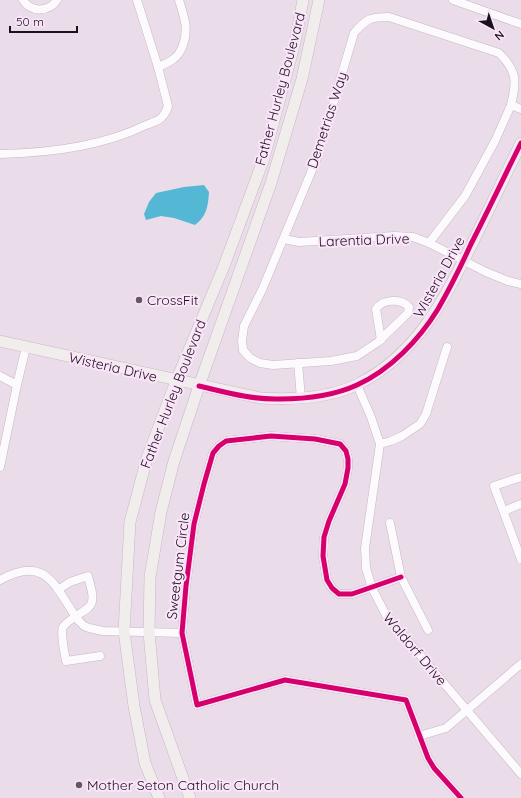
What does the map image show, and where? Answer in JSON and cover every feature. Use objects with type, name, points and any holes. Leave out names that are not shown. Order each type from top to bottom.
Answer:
[{"type":"main road","name":"Father Hurley Boulevard","points":[[159,798],[144,756],[134,706],[124,631],[130,522],[147,458],[176,381],[224,266],[264,158],[295,42],[303,0]]},
{"type":"main road","name":"Father Hurley Boulevard","points":[[190,798],[155,700],[149,632],[150,577],[161,512],[174,461],[271,183],[302,79],[319,0]]},
{"type":"main road","name":"Wisteria Drive","points":[[0,342],[260,398],[301,398],[337,392],[357,385],[380,371],[400,355],[422,332],[438,309],[521,143]]},
{"type":"street","points":[[24,0],[29,6],[38,10],[51,6],[57,0]]},
{"type":"street","points":[[0,154],[39,153],[114,138],[140,128],[162,117],[168,106],[158,67],[137,0]]},
{"type":"street","points":[[158,67],[173,60],[177,56],[186,37],[187,27],[179,0]]},
{"type":"street","points":[[453,0],[521,24]]},
{"type":"street","name":"Demetrias Way","points":[[381,340],[376,309],[380,304],[394,301],[405,303],[409,307],[408,313],[381,340],[357,356],[331,361],[273,364],[260,363],[250,358],[243,350],[242,340],[244,326],[262,290],[317,158],[354,33],[362,23],[375,17],[389,17],[500,53],[510,64],[515,76],[515,90],[511,105],[495,141],[465,196],[429,242]]},
{"type":"street","points":[[511,105],[521,109]]},
{"type":"street","name":"Larentia Drive","points":[[284,239],[299,242],[394,236],[413,237],[429,242],[463,261],[494,275],[508,281],[521,284]]},
{"type":"street","points":[[0,467],[4,430],[26,347]]},
{"type":"street","points":[[380,444],[402,436],[420,424],[426,414],[447,347]]},
{"type":"street","points":[[298,363],[301,398]]},
{"type":"street","points":[[0,376],[16,385]]},
{"type":"street","name":"Waldorf Drive","points":[[357,385],[371,417],[380,444],[365,548],[366,568],[377,601],[386,615],[521,774]]},
{"type":"street","name":"Sweetgum Circle","points":[[372,588],[352,594],[340,594],[332,588],[327,580],[324,568],[324,537],[329,521],[345,484],[348,468],[346,451],[340,444],[315,439],[271,436],[226,441],[218,446],[213,453],[194,524],[182,633],[197,705],[285,680],[406,700],[428,758],[434,768],[461,798]]},
{"type":"street","points":[[521,477],[494,486],[521,559]]},
{"type":"street","points":[[504,511],[521,504]]},
{"type":"street","points":[[390,523],[401,577],[428,630]]},
{"type":"street","name":"Sweetgum Circle","points":[[0,580],[12,573],[25,570],[36,571],[46,575],[84,626],[89,628],[103,631],[182,633]]},
{"type":"street","points":[[58,590],[70,582],[88,576],[92,604],[63,627],[62,632],[66,661],[100,656]]},
{"type":"street","points":[[372,588],[401,577]]},
{"type":"street","points":[[419,736],[446,728],[521,664]]},
{"type":"water","points":[[204,185],[209,192],[207,206],[202,218],[195,225],[174,218],[161,216],[146,220],[144,214],[149,202],[156,193],[184,187]]},
{"type":"cycle path","points":[[199,386],[239,395],[270,399],[319,396],[338,392],[357,385],[369,379],[392,363],[413,343],[438,309],[521,143]]},
{"type":"cycle path","points":[[401,577],[352,594],[339,594],[332,588],[327,580],[323,556],[324,537],[329,521],[345,484],[348,468],[346,451],[340,444],[315,439],[271,436],[226,441],[213,453],[204,484],[194,524],[186,586],[182,633],[197,705],[285,680],[406,700],[428,758],[434,768],[461,798]]},
{"type":"place","name":"CrossFit","points":[[139,300]]},
{"type":"place","name":"Mother Seton Catholic Church","points":[[79,785]]}]
